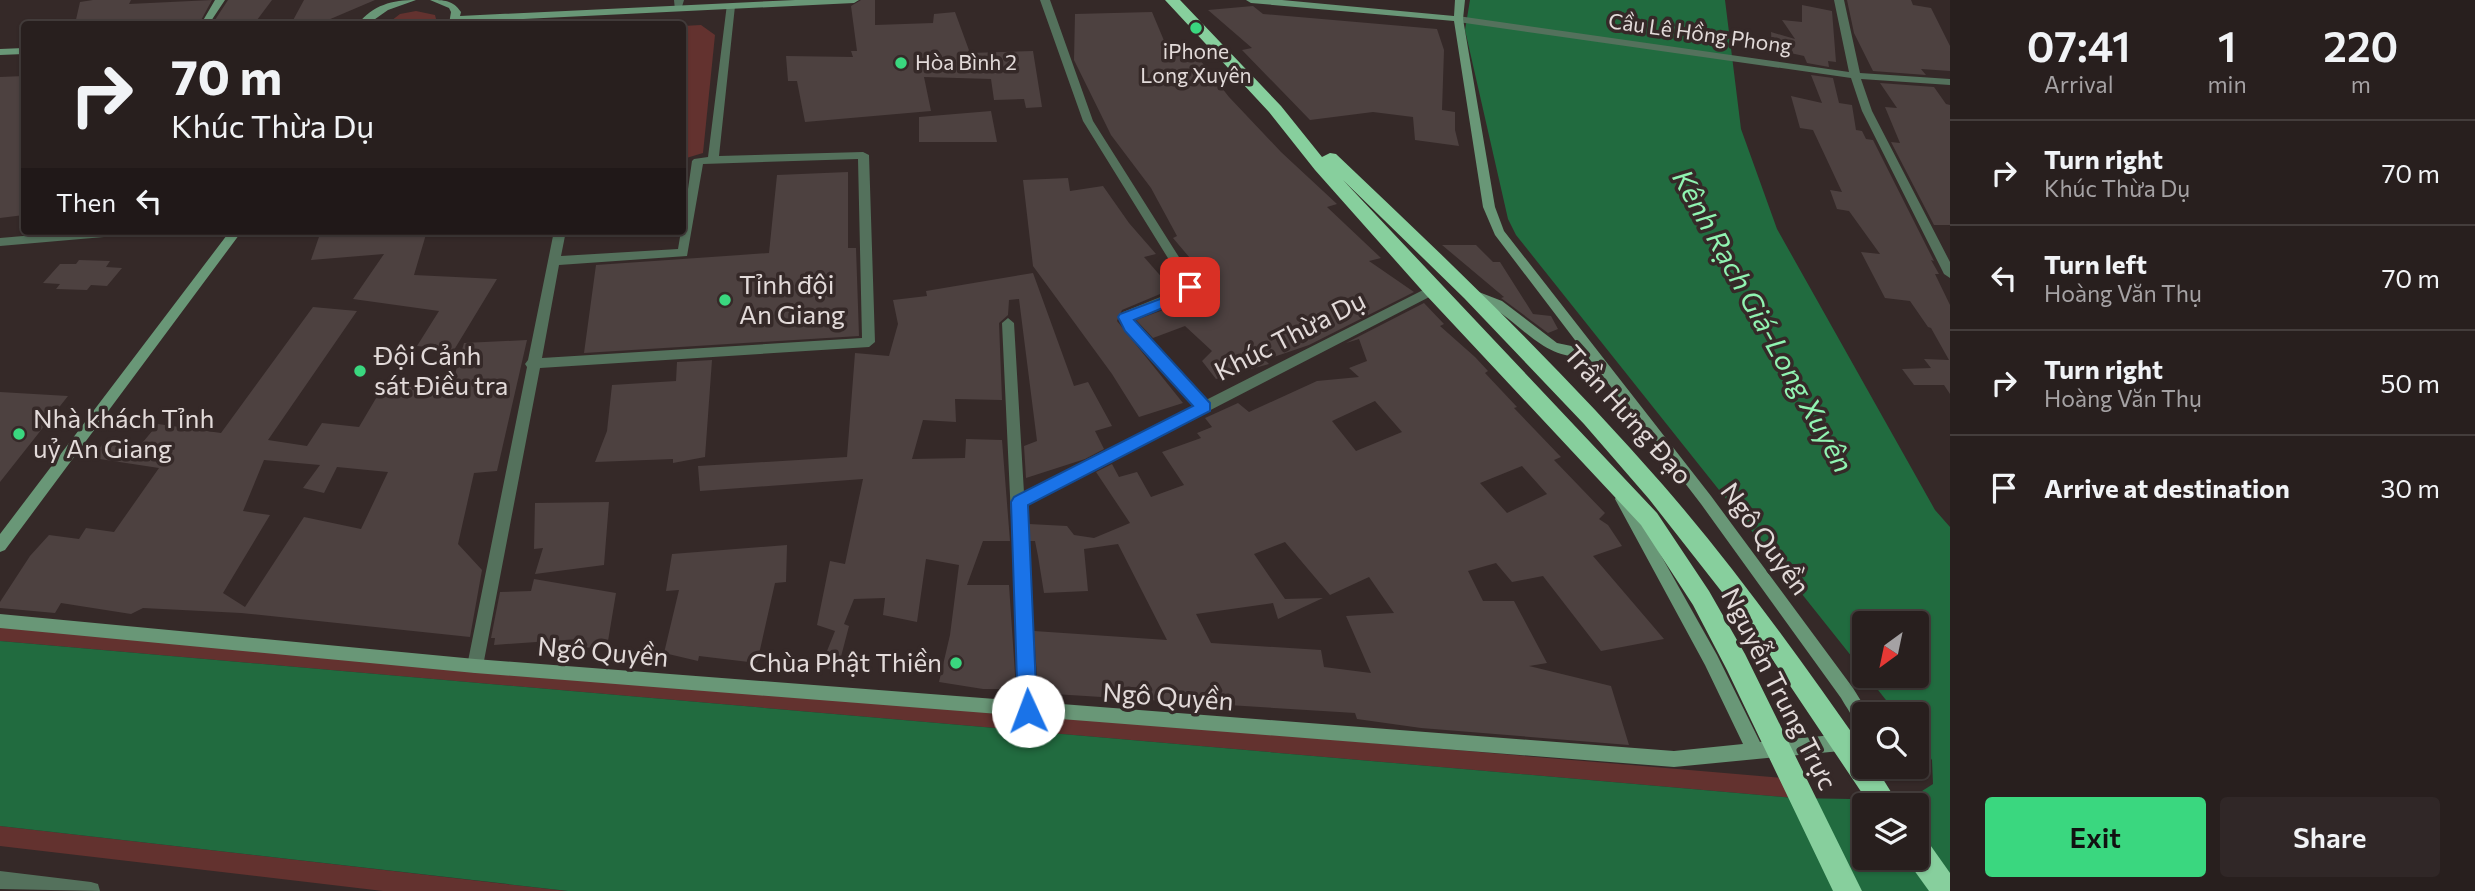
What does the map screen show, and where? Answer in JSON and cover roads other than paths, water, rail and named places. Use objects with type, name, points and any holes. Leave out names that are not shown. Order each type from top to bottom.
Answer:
[{"type":"highway","name":"Trần Hưng Đạo","points":[[1172,0],[1275,109],[1321,166],[1433,289],[1649,520]]},
{"type":"highway","name":"Trần Hưng Đạo","points":[[1275,109],[1340,166],[1471,293],[1591,418],[1665,502],[1766,630],[1878,793]]},
{"type":"highway","name":"Nguyễn Trung Trực","points":[[1649,520],[1701,598],[1736,662],[1848,891]]},
{"type":"highway","points":[[1929,867],[1946,891]]},
{"type":"street","points":[[207,21],[220,0]]},
{"type":"street","points":[[367,21],[386,6],[411,0]]},
{"type":"street","points":[[435,0],[452,6],[456,21]]},
{"type":"street","points":[[468,21],[678,4],[730,6],[854,0]]},
{"type":"street","points":[[1045,0],[1088,121],[1190,284],[1189,291],[1127,315],[1126,322],[1204,407]]},
{"type":"street","points":[[1251,0],[1464,20]]},
{"type":"street","name":"Ngô Quyền","points":[[1460,0],[1489,207],[1499,233],[1714,511],[1852,702]]},
{"type":"street","points":[[1839,0],[1855,76],[1867,110],[1950,274]]},
{"type":"street","points":[[713,160],[730,6]]},
{"type":"street","name":"Cầu Lê Hồng Phong","points":[[1464,20],[1855,76],[1950,82]]},
{"type":"street","points":[[0,52],[21,51]]},
{"type":"street","points":[[532,364],[869,341],[863,155],[698,161],[686,235]]},
{"type":"street","points":[[0,242],[81,235]]},
{"type":"street","points":[[0,546],[233,235]]},
{"type":"street","points":[[475,666],[559,235]]},
{"type":"street","points":[[554,261],[683,253],[686,235]]},
{"type":"street","name":"Khúc Thừa Dụ","points":[[1019,502],[1433,289]]},
{"type":"street","points":[[1471,293],[1497,304],[1547,345],[1577,355],[1590,352]]},
{"type":"street","points":[[1008,323],[1028,711]]},
{"type":"street","points":[[1605,470],[1704,648],[1756,752]]},
{"type":"street","name":"Ngô Quyền","points":[[0,621],[475,666],[1028,711],[1674,759],[1852,742]]},
{"type":"street","points":[[0,880],[91,891]]},
{"type":"water","name":"Kênh Rạch Giá-Long Xuyên","points":[[1470,0],[1725,0],[1741,129],[1777,229],[1935,510],[1950,527],[1950,891],[568,891],[0,826],[0,641],[1794,798],[1852,799],[1852,870],[1929,870],[1929,793],[1919,793],[1933,784],[1932,760],[1929,756],[1929,702],[1888,702],[1876,688],[1929,688],[1929,611],[1852,611],[1852,657],[1516,235],[1508,219],[1465,30]]},
{"type":"place","name":"iPhone Long Xuyên","points":[[1196,28]]},
{"type":"place","name":"Hòa Bình 2","points":[[901,63]]},
{"type":"place","name":"Tỉnh đội An Giang","points":[[725,300]]},
{"type":"place","name":"Đội Cảnh sát Điều tra","points":[[360,371]]},
{"type":"place","name":"Nhà khách Tỉnh uỷ An Giang","points":[[19,434]]},
{"type":"place","name":"Chùa Phật Thiền","points":[[956,663]]}]
